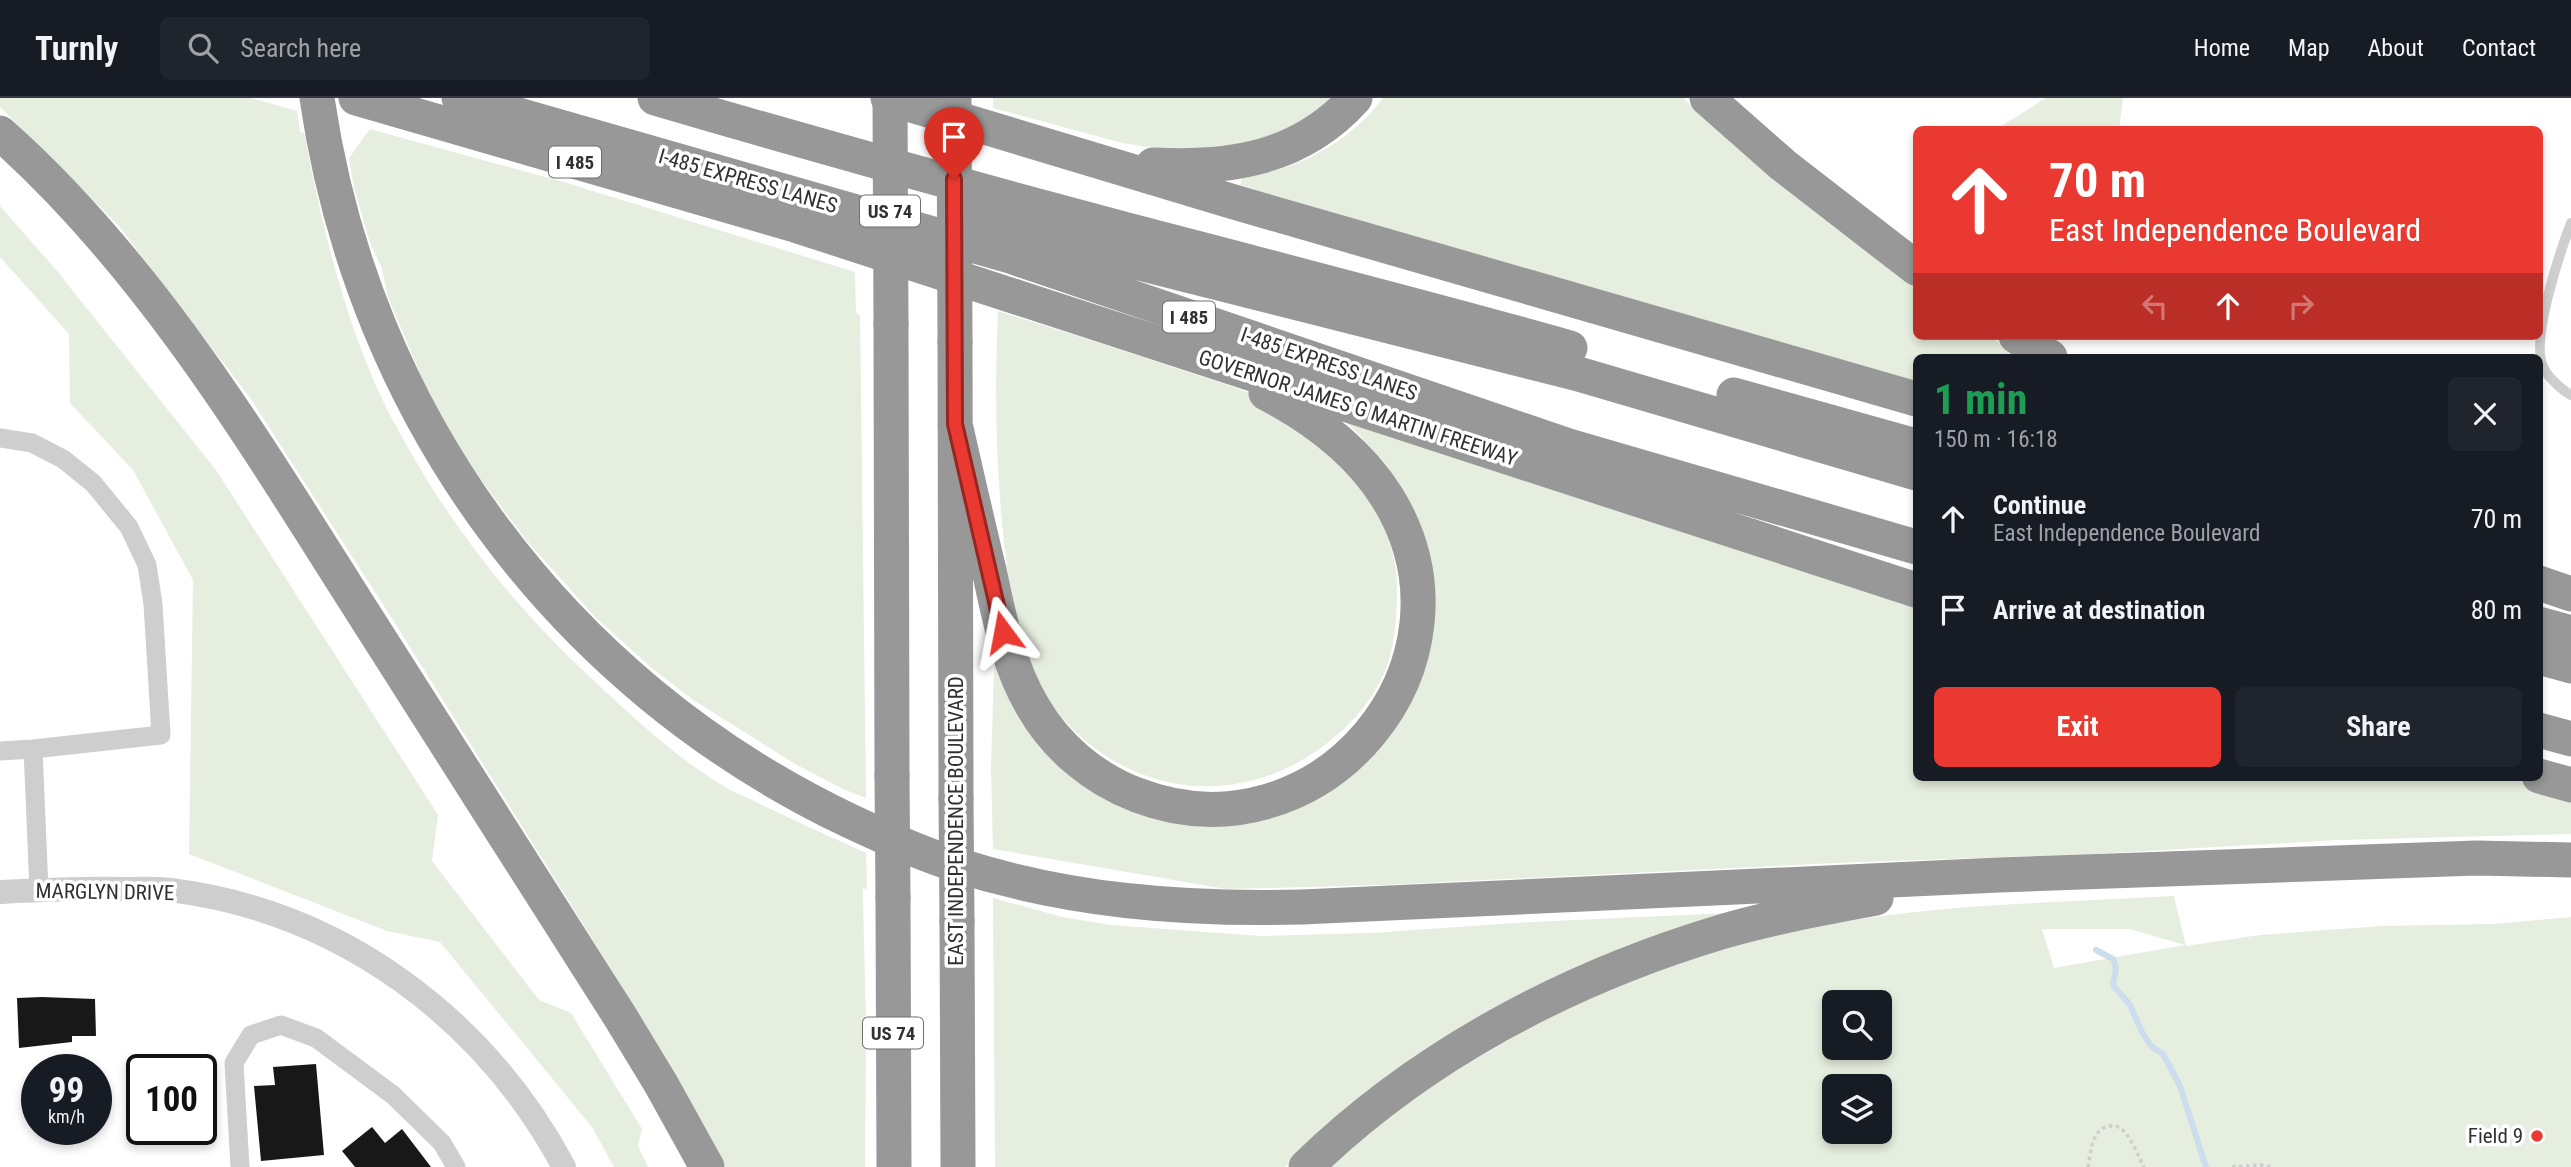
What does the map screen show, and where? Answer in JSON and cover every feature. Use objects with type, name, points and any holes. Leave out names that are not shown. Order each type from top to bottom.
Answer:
[{"type":"highway","points":[[317,98],[342,221],[386,345],[449,463],[495,532],[540,588],[641,687],[699,732],[759,772],[821,807],[886,838],[953,864],[1021,883],[1091,897],[1230,909],[1999,874],[2477,858],[2571,860]]},
{"type":"highway","name":"GOVERNOR JAMES G MARTIN FREEWAY","points":[[356,98],[795,225],[1913,589]]},
{"type":"highway","name":"I-485 EXPRESS LANES","points":[[459,98],[1010,256],[1569,446],[1913,546]]},
{"type":"highway","name":"I-485 EXPRESS LANES","points":[[540,98],[1007,230],[1575,373],[1913,472]]},
{"type":"highway","points":[[654,98],[817,146],[1441,311],[1913,445]]},
{"type":"highway","points":[[889,98],[1234,202],[1913,398]]},
{"type":"highway","name":"US 74","points":[[889,98],[894,1167]]},
{"type":"highway","name":"EAST INDEPENDENCE BOULEVARD","points":[[954,98],[958,1167]]},
{"type":"highway","points":[[1090,158],[1185,166],[1240,163],[1287,148],[1309,136],[1355,98]]},
{"type":"highway","points":[[1707,98],[1783,165],[1913,266]]},
{"type":"highway","points":[[0,133],[60,191],[109,246],[156,304],[255,442],[621,1018],[707,1167]]},
{"type":"highway","points":[[2022,340],[2045,354]]},
{"type":"highway","points":[[955,424],[1003,632],[1022,686],[1047,729],[1082,765],[1125,791],[1148,800],[1172,806],[1222,809],[1270,801],[1294,792],[1337,767],[1355,751],[1387,712],[1407,667],[1413,643],[1416,618],[1414,568],[1408,544],[1388,499],[1366,468],[1337,440],[1291,406],[1178,350]]},
{"type":"highway","points":[[2543,584],[2571,594]]},
{"type":"highway","points":[[2543,625],[2571,633]]},
{"type":"highway","points":[[2543,658],[2571,666]]},
{"type":"highway","points":[[2543,731],[2571,739]]},
{"type":"highway","points":[[2543,777],[2571,785]]},
{"type":"highway","points":[[1306,1167],[1363,1116],[1419,1076],[1532,1006],[1597,976],[1658,953],[1790,915],[1999,874]]},
{"type":"street","points":[[0,438],[32,443],[63,459],[93,483],[129,527],[147,565],[153,604],[161,734],[33,750],[0,751]]},
{"type":"street","points":[[33,750],[39,890]]},
{"type":"street","name":"MARGLYN DRIVE","points":[[0,892],[72,888],[169,890],[222,899],[304,925],[391,972],[445,1013],[498,1067],[533,1113],[564,1167]]},
{"type":"street","points":[[240,1167],[234,1063],[251,1035],[281,1025],[316,1038],[393,1095],[442,1143],[456,1167]]},
{"type":"lane","points":[[2543,324],[2559,254],[2571,223]]},
{"type":"lane","points":[[2543,369],[2571,395]]},
{"type":"path","points":[[2088,1167],[2093,1140],[2101,1129],[2108,1126],[2117,1126],[2123,1130],[2144,1167]]},
{"type":"path","points":[[2232,1167],[2273,1167]]},
{"type":"green space","points":[[0,98],[251,98],[297,111],[335,270],[369,369],[389,413],[427,481],[491,571],[565,653],[673,751],[734,792],[866,853],[867,889],[863,888],[865,1167],[726,1167],[623,988],[251,399],[118,225],[0,107]]},
{"type":"green space","points":[[993,98],[1342,98],[1289,135],[1190,153],[1122,143],[993,108]]},
{"type":"green space","points":[[1383,98],[1683,98],[1797,195],[1913,284],[1913,340],[1995,340],[2015,354],[1913,354],[1913,383],[1240,185],[1242,178],[1283,168],[1320,152],[1354,129]]},
{"type":"green space","points":[[2046,98],[2123,98],[2119,126],[2002,126]]},
{"type":"green space","points":[[370,129],[567,183],[855,272],[856,313],[860,315],[866,798],[795,764],[692,699],[653,669],[595,617],[526,540],[464,457],[425,385],[388,297],[382,269],[369,240],[354,188],[349,158]]},
{"type":"green space","points":[[0,206],[57,271],[216,470],[438,815],[432,861],[539,1000],[571,1013],[642,1129],[638,1146],[648,1167],[614,1167],[592,1127],[440,942],[387,931],[189,854],[193,580],[133,470],[70,403],[69,334],[0,257]]},
{"type":"green space","points":[[998,311],[1256,396],[1284,413],[1358,477],[1392,551],[1397,586],[1393,644],[1376,689],[1360,712],[1329,742],[1273,774],[1228,785],[1182,785],[1140,773],[1100,752],[1066,722],[1038,683],[1018,637],[1013,614],[999,476],[996,410]]},
{"type":"green space","points":[[1340,416],[1913,576],[1913,781],[2543,781],[2543,776],[2571,769],[2571,834],[2339,840],[2092,854],[1835,863],[1384,885],[1226,889],[993,849],[991,768],[994,667],[998,666],[1030,722],[1192,813],[1371,743],[1425,548],[1412,509],[1403,492],[1369,445]]},
{"type":"green space","points":[[2174,896],[2186,946],[2260,935],[2381,926],[2494,924],[2571,917],[2571,1167],[1331,1167],[1379,1125],[1474,1060],[1524,1031],[1629,982],[1738,945],[1794,931],[1888,915],[1983,906]],"holes":[[[2042,929],[2129,929],[2185,945],[2054,968]]]},
{"type":"green space","points":[[993,898],[1062,917],[1111,925],[1261,936],[1371,933],[1728,913],[1339,1117],[1285,1167],[995,1167]]},
{"type":"building","points":[[17,998],[95,999],[96,1036],[72,1036],[72,1042],[19,1048]]},
{"type":"building","points":[[316,1064],[324,1155],[261,1161],[254,1086],[275,1085],[273,1067]]},
{"type":"building","points":[[372,1127],[385,1143],[402,1129],[431,1167],[355,1167],[342,1151]]},
{"type":"waterway","points":[[2096,950],[2113,959],[2116,968],[2113,985],[2130,1005],[2151,1046],[2163,1054],[2180,1086],[2206,1167]]},
{"type":"place","name":"Field 9","points":[[2537,1136]]},
{"type":"route","points":[[954,179],[955,424],[1003,632]]}]
